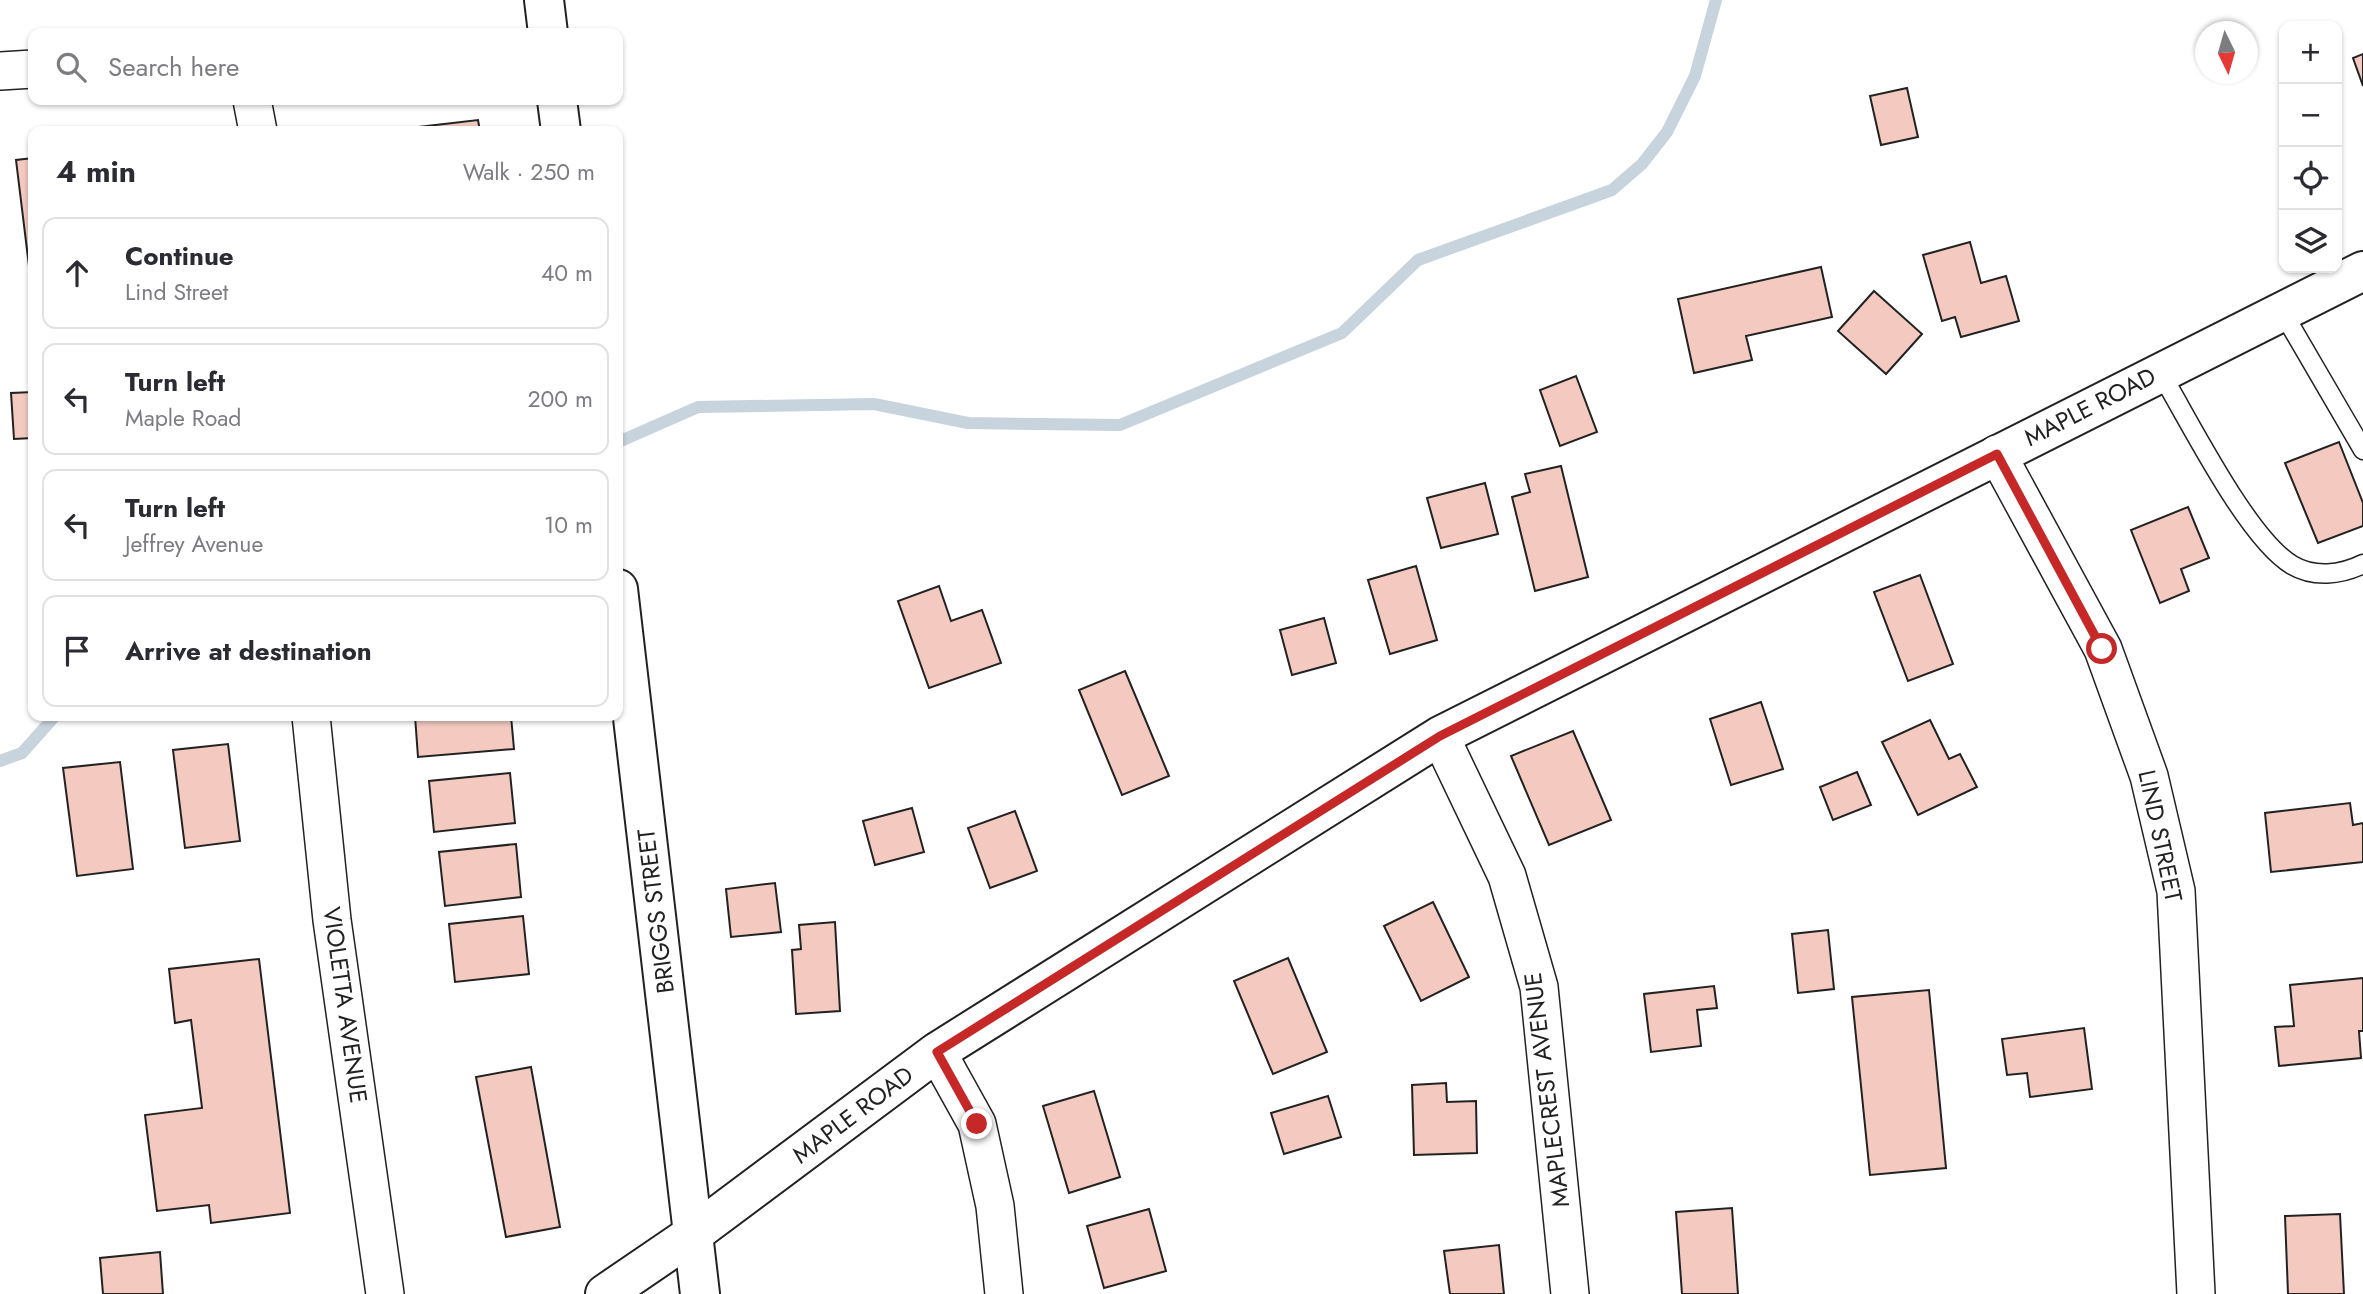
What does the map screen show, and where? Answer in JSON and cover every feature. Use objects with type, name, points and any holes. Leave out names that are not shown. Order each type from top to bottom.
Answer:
[{"type":"main road","points":[[544,0],[547,28]]},
{"type":"main road","points":[[558,105],[560,126]]},
{"type":"main road","name":"MAPLE ROAD","points":[[605,1294],[693,1234],[937,1052],[1440,736],[2363,271]]},
{"type":"main road","name":"BRIGGS STREET","points":[[623,632],[700,1294]]},
{"type":"street","points":[[0,71],[28,69]]},
{"type":"street","points":[[253,105],[257,126]]},
{"type":"street","name":"LIND STREET","points":[[1997,454],[2102,649],[2149,776],[2176,891],[2196,1294]]},
{"type":"street","name":"VIOLETTA AVENUE","points":[[312,721],[332,920],[385,1294]]},
{"type":"street","name":"MAPLECREST AVENUE","points":[[1440,736],[1507,876],[1539,987],[1570,1294]]},
{"type":"street","points":[[937,1052],[977,1124],[995,1206],[1004,1294]]},
{"type":"lane","points":[[2282,311],[2363,450]]},
{"type":"lane","points":[[2160,372],[2252,527],[2291,565],[2319,575],[2352,570],[2363,564]]},
{"type":"building","points":[[2363,54],[2363,86],[2353,58]]},
{"type":"building","points":[[1907,88],[1918,137],[1881,145],[1870,96]]},
{"type":"building","points":[[478,120],[479,126],[427,126]]},
{"type":"building","points":[[28,159],[28,258],[16,160]]},
{"type":"building","points":[[1970,242],[1981,283],[2006,276],[2019,321],[1961,337],[1955,317],[1942,321],[1923,255]]},
{"type":"building","points":[[1821,267],[1832,317],[1746,336],[1752,360],[1694,373],[1678,299]]},
{"type":"building","points":[[1874,291],[1922,334],[1886,374],[1838,331]]},
{"type":"building","points":[[1576,376],[1597,432],[1560,446],[1540,390]]},
{"type":"building","points":[[28,392],[28,438],[14,439],[11,393]]},
{"type":"building","points":[[2339,442],[2363,503],[2363,526],[2318,543],[2285,463]]},
{"type":"building","points":[[1561,466],[1588,577],[1535,591],[1512,497],[1530,492],[1525,474]]},
{"type":"building","points":[[1485,483],[1498,534],[1441,548],[1427,498]]},
{"type":"building","points":[[2188,507],[2209,558],[2181,569],[2189,591],[2160,603],[2131,530]]},
{"type":"building","points":[[1416,566],[1437,640],[1390,654],[1368,580]]},
{"type":"building","points":[[1920,575],[1953,664],[1908,681],[1874,592]]},
{"type":"building","points":[[939,586],[951,621],[982,610],[1001,663],[929,688],[898,601]]},
{"type":"building","points":[[1324,618],[1336,663],[1292,675],[1280,630]]},
{"type":"building","points":[[1125,671],[1169,776],[1122,795],[1079,690]]},
{"type":"building","points":[[1761,702],[1783,769],[1731,785],[1710,719]]},
{"type":"building","points":[[1930,720],[1949,759],[1960,754],[1977,787],[1918,815],[1882,742]]},
{"type":"building","points":[[415,721],[511,721],[514,749],[418,757]]},
{"type":"building","points":[[1573,731],[1611,820],[1549,845],[1511,756]]},
{"type":"building","points":[[228,744],[240,841],[185,848],[173,750]]},
{"type":"building","points":[[120,762],[133,869],[77,876],[63,768]]},
{"type":"building","points":[[1857,772],[1871,805],[1833,820],[1820,787]]},
{"type":"building","points":[[510,773],[515,823],[434,832],[429,781]]},
{"type":"building","points":[[2350,803],[2353,825],[2363,823],[2363,862],[2271,872],[2265,813]]},
{"type":"building","points":[[912,808],[924,852],[875,865],[863,821]]},
{"type":"building","points":[[1015,811],[1037,871],[990,888],[968,828]]},
{"type":"building","points":[[516,844],[521,897],[445,906],[439,852]]},
{"type":"building","points":[[775,883],[781,932],[731,937],[726,889]]},
{"type":"building","points":[[1433,902],[1469,977],[1421,1001],[1384,926]]},
{"type":"building","points":[[523,916],[529,974],[455,982],[449,924]]},
{"type":"building","points":[[835,922],[840,1011],[796,1014],[792,950],[801,949],[799,925]]},
{"type":"building","points":[[1828,930],[1834,989],[1798,993],[1792,934]]},
{"type":"building","points":[[1288,958],[1327,1052],[1273,1074],[1234,981]]},
{"type":"building","points":[[259,959],[290,1213],[211,1223],[209,1205],[157,1211],[145,1115],[202,1108],[191,1020],[175,1023],[169,969]]},
{"type":"building","points":[[2363,978],[2363,1031],[2359,1031],[2361,1058],[2279,1066],[2275,1027],[2294,1026],[2290,985]]},
{"type":"building","points":[[1714,986],[1717,1008],[1697,1010],[1701,1046],[1651,1052],[1644,994]]},
{"type":"building","points":[[1929,990],[1946,1168],[1870,1175],[1852,997]]},
{"type":"building","points":[[2084,1028],[2092,1089],[2030,1097],[2027,1073],[2007,1075],[2002,1039]]},
{"type":"building","points":[[531,1067],[560,1227],[506,1237],[476,1077]]},
{"type":"building","points":[[1446,1083],[1447,1102],[1476,1101],[1477,1153],[1414,1155],[1412,1085]]},
{"type":"building","points":[[1094,1091],[1120,1177],[1069,1193],[1043,1106]]},
{"type":"building","points":[[1328,1096],[1341,1137],[1284,1154],[1271,1113]]},
{"type":"building","points":[[1732,1208],[1738,1294],[1682,1294],[1676,1212]]},
{"type":"building","points":[[1149,1209],[1166,1271],[1104,1288],[1087,1226]]},
{"type":"building","points":[[2340,1214],[2344,1294],[2288,1294],[2285,1216]]},
{"type":"building","points":[[1499,1245],[1504,1294],[1450,1294],[1444,1251]]},
{"type":"building","points":[[160,1252],[163,1294],[103,1294],[100,1258]]},
{"type":"waterway","points":[[623,440],[698,407],[874,404],[968,423],[1120,425],[1342,333],[1418,260],[1612,190],[1642,164],[1667,132],[1695,76],[1716,0]]},
{"type":"waterway","points":[[0,761],[22,753],[51,721]]},
{"type":"route","points":[[977,1124],[937,1052],[1440,736],[1997,454],[2102,649]]}]
